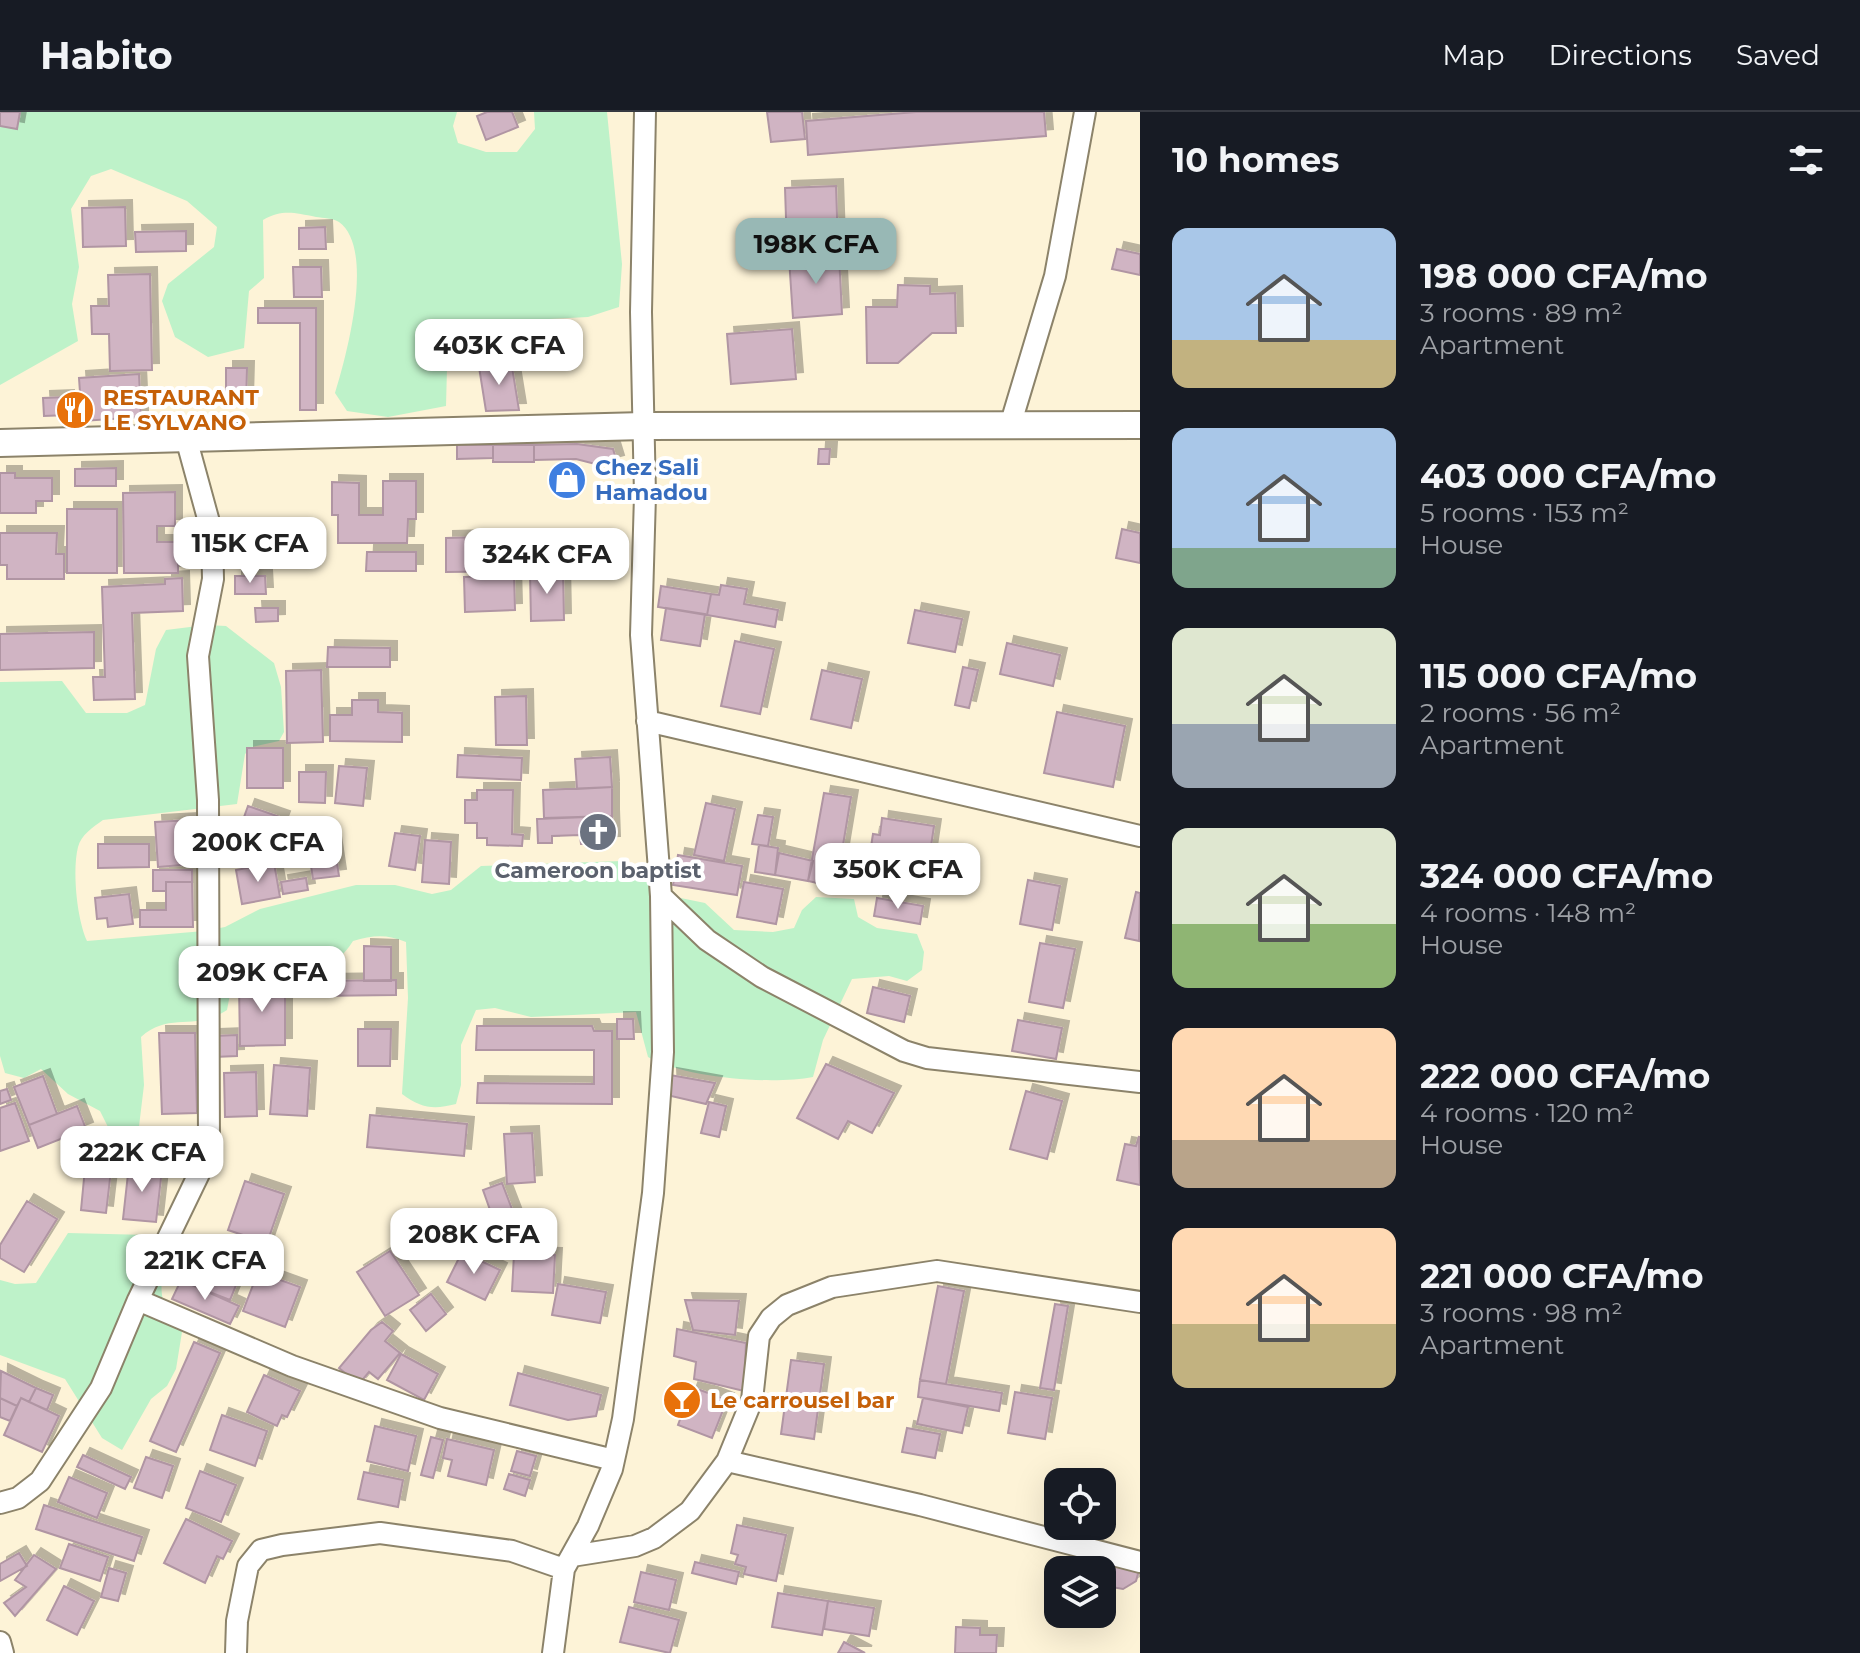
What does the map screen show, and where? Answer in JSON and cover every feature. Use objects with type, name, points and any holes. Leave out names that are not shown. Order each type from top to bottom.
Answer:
[{"type":"street","points":[[553,1653],[568,1562],[588,1526],[614,1460],[623,1419],[653,1193],[663,1052],[661,896],[641,635],[644,426],[641,312],[645,112]]},
{"type":"street","points":[[1010,426],[1055,276],[1085,112]]},
{"type":"street","points":[[0,443],[644,426],[1140,425]]},
{"type":"street","points":[[0,1503],[18,1498],[40,1481],[101,1388],[138,1300],[195,1188],[210,1144],[208,800],[198,656],[213,579],[212,533],[186,438]]},
{"type":"street","points":[[647,721],[1140,836]]},
{"type":"street","points":[[661,896],[707,940],[762,977],[904,1051],[942,1060],[1140,1082]]},
{"type":"street","points":[[236,1653],[237,1621],[248,1566],[261,1550],[380,1533],[568,1562],[635,1546],[654,1538],[690,1511],[727,1461],[752,1400],[759,1336],[771,1318],[787,1305],[832,1287],[937,1271],[1140,1302]]},
{"type":"street","points":[[138,1300],[292,1366],[440,1418],[614,1460]]},
{"type":"street","points":[[727,1461],[920,1505],[1140,1562]]},
{"type":"street","points":[[0,1642],[3,1653]]},
{"type":"green space","points":[[0,112],[457,112],[453,126],[458,143],[486,152],[517,152],[535,129],[534,112],[607,112],[622,264],[619,307],[588,317],[549,319],[516,337],[459,352],[447,368],[446,406],[388,417],[347,411],[335,393],[351,330],[357,278],[356,255],[350,236],[339,222],[289,213],[263,220],[264,278],[249,291],[244,348],[208,357],[175,337],[162,301],[168,284],[214,247],[217,227],[187,201],[111,169],[91,176],[71,209],[79,267],[72,304],[78,341],[0,385]]},
{"type":"green space","points":[[226,626],[274,663],[281,687],[284,732],[279,741],[252,747],[245,754],[237,804],[103,820],[91,828],[80,843],[76,857],[78,908],[87,941],[225,927],[260,909],[356,885],[395,885],[432,894],[451,890],[481,866],[622,861],[639,867],[650,884],[666,895],[705,903],[734,930],[773,932],[794,928],[802,910],[816,897],[854,899],[858,917],[877,928],[917,934],[924,952],[922,970],[907,981],[889,976],[852,979],[823,1040],[813,1077],[795,1079],[729,1078],[664,1064],[648,1057],[636,1012],[531,1017],[495,1008],[476,1010],[461,1045],[461,1085],[456,1104],[434,1107],[421,1105],[402,1094],[408,998],[406,942],[380,936],[353,941],[342,955],[316,970],[285,974],[234,973],[227,1010],[204,1020],[162,1025],[141,1037],[144,1085],[137,1143],[117,1145],[100,1111],[68,1094],[41,1069],[24,1078],[5,1073],[0,1056],[0,682],[62,681],[86,713],[127,713],[145,705],[156,649],[166,630]]},
{"type":"green space","points":[[68,1233],[148,1235],[166,1244],[163,1301],[182,1332],[176,1369],[167,1386],[151,1399],[122,1450],[102,1438],[65,1379],[0,1355],[0,1280],[15,1284],[36,1283]]},
{"type":"building","points":[[0,112],[20,112],[17,129],[0,126]]},
{"type":"building","points":[[487,112],[512,112],[518,127],[486,140],[477,116]]},
{"type":"building","points":[[767,112],[802,112],[805,139],[771,142]]},
{"type":"building","points":[[916,112],[1044,112],[1046,136],[808,155],[806,121]]},
{"type":"building","points":[[836,186],[838,246],[787,248],[785,188]]},
{"type":"building","points":[[125,207],[126,246],[83,247],[82,208]]},
{"type":"building","points":[[325,227],[326,249],[299,249],[299,228]]},
{"type":"building","points":[[186,231],[186,251],[136,252],[135,232]]},
{"type":"building","points":[[1117,249],[1140,254],[1140,275],[1112,269]]},
{"type":"building","points":[[839,255],[842,314],[793,318],[789,258]]},
{"type":"building","points":[[293,267],[321,267],[322,297],[294,297]]},
{"type":"building","points":[[150,274],[152,370],[110,371],[109,334],[92,334],[91,306],[109,306],[108,275]]},
{"type":"building","points":[[898,285],[930,286],[930,294],[955,293],[956,333],[932,333],[898,363],[867,363],[866,307],[897,307]]},
{"type":"building","points":[[258,308],[316,308],[316,410],[300,410],[300,323],[258,323]]},
{"type":"building","points":[[792,329],[796,379],[731,384],[727,334]]},
{"type":"building","points":[[486,336],[487,346],[477,347],[476,337]]},
{"type":"building","points":[[511,361],[519,410],[486,411],[479,367]]},
{"type":"building","points":[[226,368],[247,368],[246,404],[226,403]]},
{"type":"building","points":[[139,374],[141,417],[82,421],[79,378]]},
{"type":"building","points":[[67,397],[68,415],[44,416],[43,398]]},
{"type":"building","points":[[577,444],[613,449],[617,462],[603,466],[576,459],[534,460],[534,445]]},
{"type":"building","points":[[457,445],[493,445],[493,458],[457,459]]},
{"type":"building","points":[[493,445],[534,445],[534,462],[493,462]]},
{"type":"building","points":[[819,449],[830,449],[829,464],[818,464]]},
{"type":"building","points":[[116,468],[116,486],[75,486],[75,469]]},
{"type":"building","points":[[0,473],[15,473],[15,478],[52,478],[52,501],[36,501],[36,513],[0,513]]},
{"type":"building","points":[[383,481],[416,481],[416,519],[408,519],[407,543],[338,543],[338,515],[332,515],[332,482],[359,483],[359,515],[383,515]]},
{"type":"building","points":[[175,492],[175,526],[157,526],[157,542],[178,542],[178,573],[124,573],[123,493]]},
{"type":"building","points":[[67,509],[117,509],[117,573],[67,573]]},
{"type":"building","points":[[1122,529],[1140,533],[1140,563],[1116,558]]},
{"type":"building","points":[[0,533],[57,533],[56,554],[64,554],[64,579],[7,579],[7,565],[0,565]]},
{"type":"building","points":[[523,536],[523,571],[446,572],[446,538]]},
{"type":"building","points":[[367,552],[416,552],[416,571],[366,571]]},
{"type":"building","points":[[530,572],[563,572],[564,620],[531,621]]},
{"type":"building","points":[[514,575],[515,610],[465,612],[464,577]]},
{"type":"building","points":[[235,576],[265,576],[266,594],[235,594]]},
{"type":"building","points":[[182,578],[183,611],[132,613],[135,699],[94,700],[93,677],[105,677],[102,587],[165,584],[165,579]]},
{"type":"building","points":[[721,585],[747,589],[744,604],[778,610],[775,627],[707,615],[711,594],[719,595]]},
{"type":"building","points":[[661,586],[711,594],[707,615],[658,607]]},
{"type":"building","points":[[255,608],[278,608],[278,621],[256,622]]},
{"type":"building","points":[[666,608],[705,614],[700,646],[661,640]]},
{"type":"building","points":[[915,610],[962,619],[955,652],[908,643]]},
{"type":"building","points":[[94,632],[94,668],[0,670],[0,634]]},
{"type":"building","points":[[735,641],[774,649],[760,714],[721,706]]},
{"type":"building","points":[[1007,643],[1060,655],[1053,686],[1000,674]]},
{"type":"building","points":[[328,647],[390,648],[390,667],[327,667]]},
{"type":"building","points":[[963,667],[978,670],[969,708],[955,705]]},
{"type":"building","points":[[321,670],[323,742],[287,743],[286,671]]},
{"type":"building","points":[[822,670],[862,679],[851,728],[811,719]]},
{"type":"building","points":[[526,696],[527,745],[496,745],[495,697]]},
{"type":"building","points":[[352,700],[378,700],[378,712],[402,713],[402,742],[330,741],[330,715],[352,715]]},
{"type":"building","points":[[1057,712],[1125,726],[1113,787],[1044,773]]},
{"type":"building","points":[[247,748],[283,748],[283,788],[247,788]]},
{"type":"building","points":[[458,755],[522,758],[521,780],[457,777]]},
{"type":"building","points":[[610,757],[612,787],[577,789],[575,759]]},
{"type":"building","points":[[339,766],[367,768],[363,806],[335,803]]},
{"type":"building","points":[[299,772],[326,772],[325,803],[299,802]]},
{"type":"building","points":[[612,787],[612,816],[544,818],[543,790]]},
{"type":"building","points":[[477,790],[513,790],[512,834],[523,835],[522,846],[487,845],[487,838],[477,838],[477,823],[465,823],[465,800],[477,800]]},
{"type":"building","points":[[824,793],[851,797],[836,887],[808,881]]},
{"type":"building","points":[[706,803],[735,809],[724,861],[694,855]]},
{"type":"building","points":[[248,806],[283,818],[268,858],[234,845]]},
{"type":"building","points":[[758,815],[773,817],[768,846],[752,844]]},
{"type":"building","points":[[612,816],[613,843],[581,844],[580,835],[552,836],[552,843],[538,843],[537,819]]},
{"type":"building","points":[[882,818],[934,826],[928,866],[915,864],[914,870],[875,865],[877,854],[870,853],[873,834],[880,835]]},
{"type":"building","points":[[191,820],[194,864],[158,867],[155,822]]},
{"type":"building","points":[[395,833],[420,836],[415,870],[389,866]]},
{"type":"building","points":[[425,840],[451,842],[449,884],[422,882]]},
{"type":"building","points":[[334,843],[339,876],[313,879],[308,847]]},
{"type":"building","points":[[98,844],[149,844],[149,867],[98,868]]},
{"type":"building","points":[[759,845],[778,848],[775,875],[755,872]]},
{"type":"building","points":[[779,853],[813,861],[808,881],[775,875]]},
{"type":"building","points":[[678,855],[742,866],[737,895],[673,885]]},
{"type":"building","points":[[274,863],[280,897],[242,904],[236,870]]},
{"type":"building","points":[[153,870],[192,870],[192,882],[166,882],[166,891],[153,891]]},
{"type":"building","points":[[839,871],[881,878],[878,894],[836,887]]},
{"type":"building","points":[[306,878],[308,890],[283,894],[281,882]]},
{"type":"building","points":[[1028,880],[1060,886],[1052,930],[1020,924]]},
{"type":"building","points":[[166,882],[192,882],[193,927],[140,927],[140,910],[166,910]]},
{"type":"building","points":[[744,882],[783,889],[776,924],[737,917]]},
{"type":"building","points":[[1136,892],[1140,893],[1139,941],[1125,938]]},
{"type":"building","points":[[129,894],[133,924],[108,927],[107,918],[97,919],[95,898]]},
{"type":"building","points":[[877,898],[923,906],[920,924],[874,916]]},
{"type":"building","points":[[1040,943],[1075,949],[1063,1008],[1029,1002]]},
{"type":"building","points":[[364,946],[391,947],[391,981],[364,981]]},
{"type":"building","points":[[396,980],[396,995],[315,996],[314,981]]},
{"type":"building","points":[[285,983],[285,1045],[240,1046],[239,984]]},
{"type":"building","points":[[873,987],[910,996],[904,1022],[867,1013]]},
{"type":"building","points":[[617,1019],[633,1019],[634,1039],[617,1039]]},
{"type":"building","points":[[1018,1020],[1062,1028],[1056,1059],[1012,1051]]},
{"type":"building","points":[[477,1026],[592,1026],[594,1031],[612,1031],[612,1104],[477,1103],[478,1083],[594,1084],[594,1050],[476,1050]]},
{"type":"building","points":[[358,1029],[391,1029],[390,1066],[358,1066]]},
{"type":"building","points":[[159,1033],[195,1033],[197,1113],[162,1114]]},
{"type":"building","points":[[237,1035],[237,1056],[214,1057],[213,1036]]},
{"type":"building","points":[[826,1064],[894,1093],[872,1133],[848,1121],[838,1139],[797,1118]]},
{"type":"building","points":[[274,1065],[310,1068],[307,1116],[270,1114]]},
{"type":"building","points":[[256,1072],[257,1116],[225,1117],[224,1073]]},
{"type":"building","points":[[670,1075],[715,1083],[706,1104],[671,1096]]},
{"type":"building","points":[[43,1076],[57,1114],[29,1125],[14,1087]]},
{"type":"building","points":[[7,1089],[11,1100],[0,1104],[0,1091]]},
{"type":"building","points":[[1026,1091],[1062,1101],[1047,1159],[1010,1149]]},
{"type":"building","points":[[709,1102],[726,1106],[719,1137],[701,1133]]},
{"type":"building","points":[[15,1103],[29,1141],[0,1151],[0,1108]]},
{"type":"building","points":[[77,1106],[86,1129],[38,1148],[29,1125]]},
{"type":"building","points":[[370,1115],[467,1124],[464,1156],[367,1147]]},
{"type":"building","points":[[532,1133],[535,1182],[507,1184],[504,1134]]},
{"type":"building","points":[[1139,1136],[1140,1185],[1117,1180],[1125,1144],[1136,1146]]},
{"type":"building","points":[[129,1165],[162,1169],[156,1222],[123,1219]]},
{"type":"building","points":[[85,1168],[111,1170],[106,1213],[81,1210]]},
{"type":"building","points":[[245,1181],[284,1194],[267,1243],[228,1230]]},
{"type":"building","points":[[502,1183],[515,1217],[495,1224],[483,1190]]},
{"type":"building","points":[[27,1201],[57,1219],[24,1272],[0,1258],[0,1245]]},
{"type":"building","points":[[214,1251],[245,1263],[230,1300],[199,1288]]},
{"type":"building","points":[[390,1251],[419,1295],[385,1316],[357,1272]]},
{"type":"building","points":[[462,1252],[500,1270],[485,1300],[447,1282]]},
{"type":"building","points":[[514,1254],[555,1255],[553,1293],[512,1291]]},
{"type":"building","points":[[258,1272],[300,1287],[285,1327],[243,1311]]},
{"type":"building","points":[[181,1280],[239,1306],[230,1324],[172,1299]]},
{"type":"building","points":[[558,1284],[606,1292],[600,1323],[552,1315]]},
{"type":"building","points":[[938,1286],[964,1291],[946,1384],[920,1380]]},
{"type":"building","points":[[431,1294],[446,1314],[426,1331],[410,1310]]},
{"type":"building","points":[[685,1300],[739,1301],[735,1335],[693,1330]]},
{"type":"building","points":[[1055,1304],[1068,1306],[1054,1390],[1040,1388]]},
{"type":"building","points":[[382,1322],[393,1331],[385,1341],[400,1353],[378,1379],[369,1372],[359,1384],[339,1368],[371,1330]]},
{"type":"building","points":[[677,1329],[746,1343],[744,1391],[694,1379],[696,1362],[674,1356]]},
{"type":"building","points":[[194,1342],[220,1353],[176,1452],[150,1441]]},
{"type":"building","points":[[401,1354],[438,1374],[424,1400],[387,1380]]},
{"type":"building","points":[[791,1360],[824,1364],[814,1439],[781,1434]]},
{"type":"building","points":[[1,1371],[36,1388],[29,1402],[21,1398],[17,1406],[0,1398]]},
{"type":"building","points":[[518,1373],[601,1395],[596,1416],[568,1420],[510,1405]]},
{"type":"building","points":[[264,1375],[300,1391],[287,1417],[282,1415],[277,1426],[247,1412]]},
{"type":"building","points":[[920,1380],[1002,1393],[999,1411],[918,1397]]},
{"type":"building","points":[[692,1387],[727,1400],[712,1438],[678,1425]]},
{"type":"building","points":[[36,1388],[53,1395],[47,1410],[29,1402]]},
{"type":"building","points":[[1015,1392],[1052,1398],[1045,1439],[1008,1433]]},
{"type":"building","points":[[0,1398],[17,1406],[10,1421],[0,1417]]},
{"type":"building","points":[[21,1398],[59,1416],[42,1452],[4,1435]]},
{"type":"building","points":[[923,1398],[968,1407],[962,1433],[917,1424]]},
{"type":"building","points":[[222,1415],[267,1431],[255,1466],[210,1450]]},
{"type":"building","points":[[375,1426],[416,1436],[408,1471],[367,1461]]},
{"type":"building","points":[[907,1428],[940,1434],[935,1458],[902,1452]]},
{"type":"building","points":[[431,1437],[443,1440],[433,1478],[421,1475]]},
{"type":"building","points":[[447,1439],[494,1450],[486,1485],[448,1476],[452,1460],[443,1458]]},
{"type":"building","points":[[517,1451],[536,1456],[530,1476],[511,1471]]},
{"type":"building","points":[[83,1455],[131,1477],[125,1489],[77,1467]]},
{"type":"building","points":[[146,1457],[173,1466],[162,1498],[134,1488]]},
{"type":"building","points":[[200,1471],[236,1485],[221,1522],[186,1508]]},
{"type":"building","points":[[364,1472],[403,1480],[398,1507],[358,1499]]},
{"type":"building","points":[[509,1474],[530,1480],[525,1496],[504,1489]]},
{"type":"building","points":[[69,1477],[107,1493],[97,1518],[58,1502]]},
{"type":"building","points":[[44,1505],[142,1537],[134,1561],[36,1529]]},
{"type":"building","points":[[186,1519],[232,1541],[223,1559],[217,1556],[205,1583],[164,1563]]},
{"type":"building","points":[[737,1525],[786,1535],[776,1581],[744,1574],[746,1567],[735,1564],[738,1555],[731,1553]]},
{"type":"building","points":[[69,1544],[108,1557],[100,1581],[60,1568]]},
{"type":"building","points":[[19,1553],[27,1566],[0,1581],[0,1564]]},
{"type":"building","points":[[34,1555],[56,1569],[15,1616],[4,1603],[26,1587],[15,1580]]},
{"type":"building","points":[[695,1562],[739,1572],[736,1584],[692,1573]]},
{"type":"building","points":[[1116,1566],[1139,1570],[1136,1581],[1123,1589],[1116,1588]]},
{"type":"building","points":[[109,1568],[126,1573],[118,1601],[101,1597]]},
{"type":"building","points":[[641,1572],[676,1580],[669,1610],[634,1602]]},
{"type":"building","points":[[64,1586],[94,1601],[77,1635],[47,1620]]},
{"type":"building","points":[[778,1593],[828,1601],[822,1635],[772,1627]]},
{"type":"building","points":[[828,1601],[874,1608],[869,1636],[824,1629]]},
{"type":"building","points":[[629,1607],[679,1620],[670,1653],[620,1642]]},
{"type":"building","points":[[956,1627],[980,1628],[980,1635],[997,1635],[996,1653],[955,1653]]},
{"type":"building","points":[[844,1642],[865,1653],[838,1653]]},
{"type":"place","name":"RESTAURANT LE SYLVANO","points":[[75,410]]},
{"type":"place","name":"Chez Sali Hamadou","points":[[567,480]]},
{"type":"place","name":"Cameroon baptist","points":[[598,832]]},
{"type":"place","name":"Le carrousel bar","points":[[682,1400]]}]
